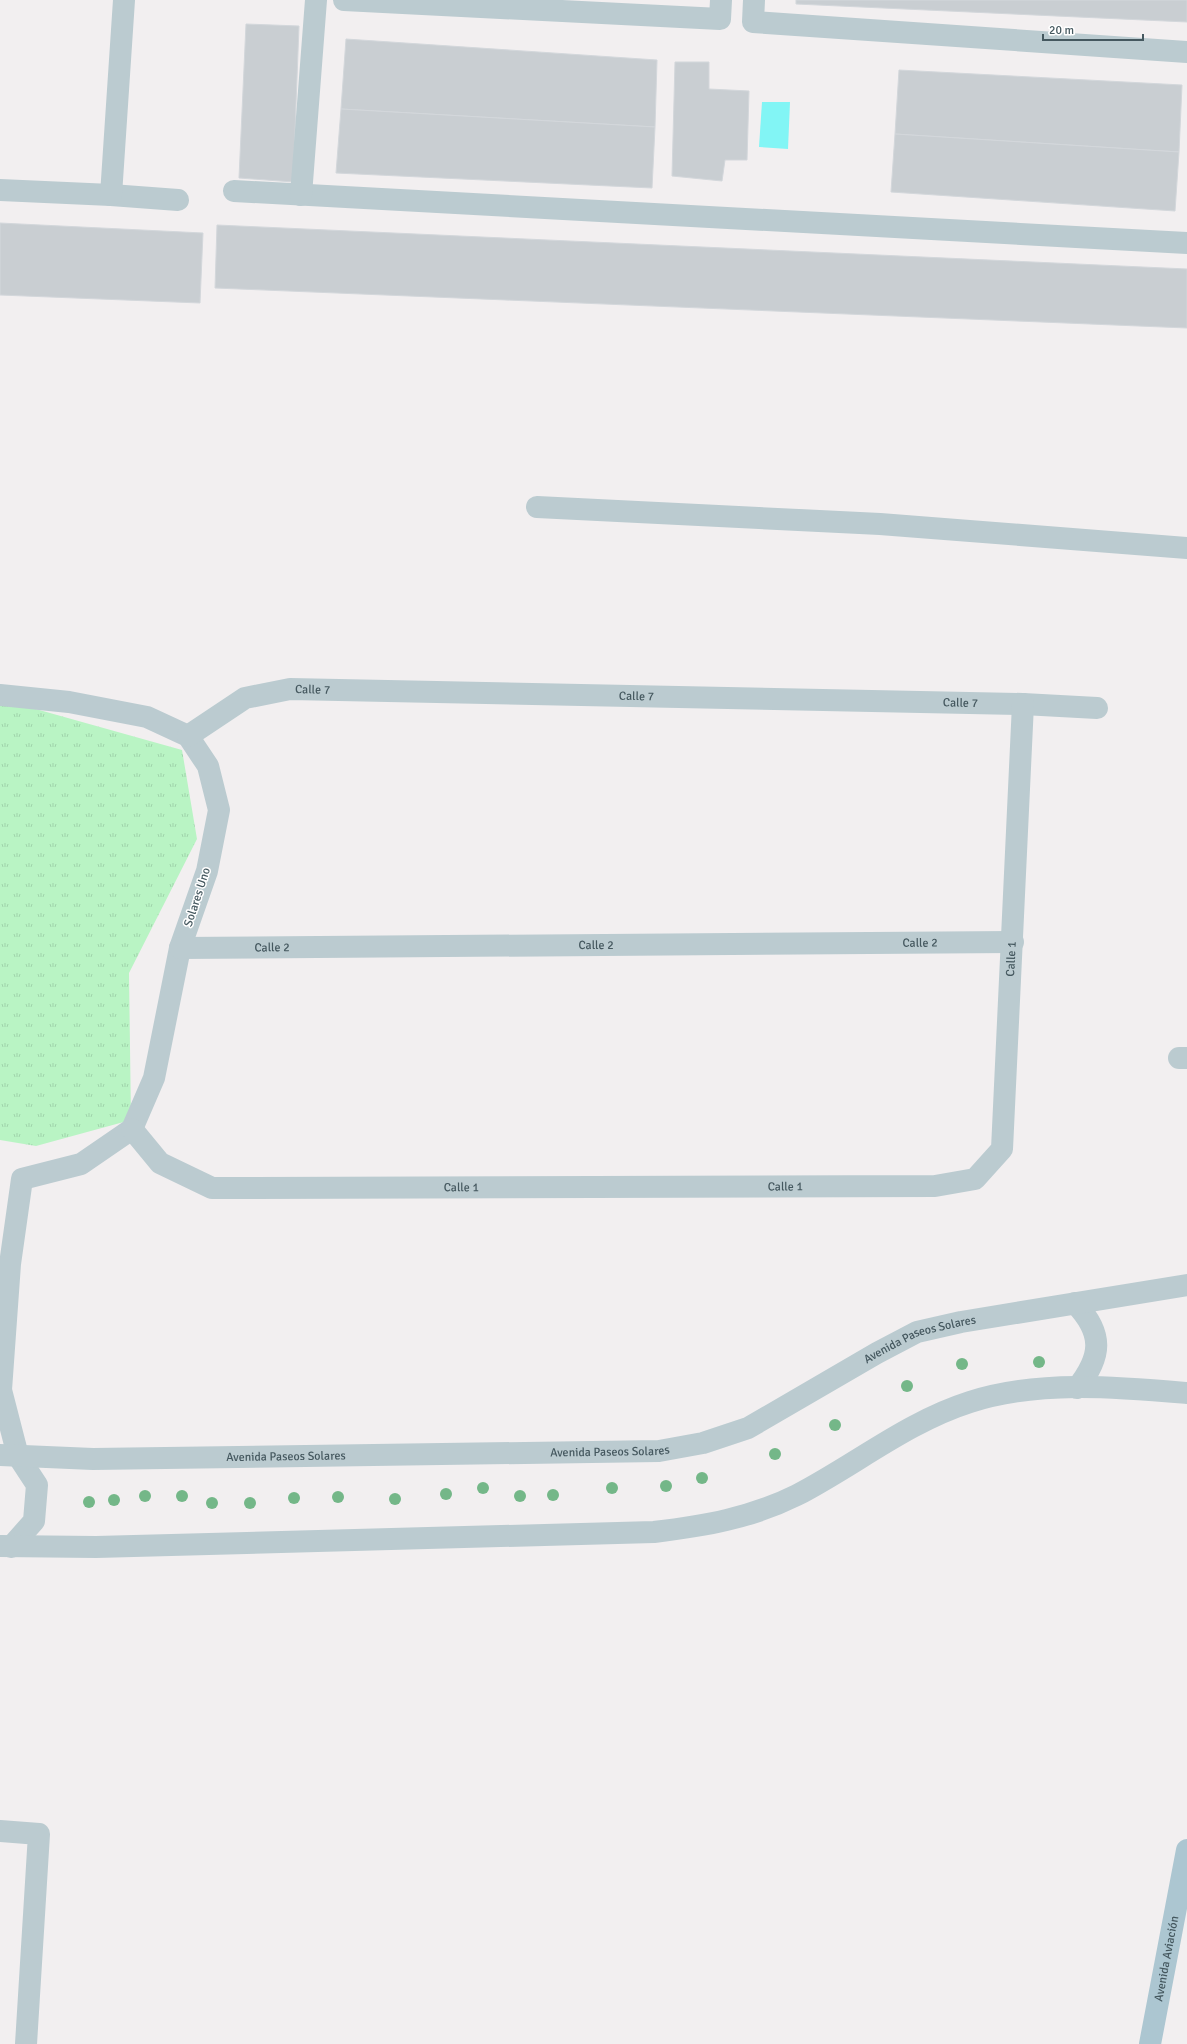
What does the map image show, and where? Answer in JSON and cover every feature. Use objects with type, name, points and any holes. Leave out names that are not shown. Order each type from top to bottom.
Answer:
[{"type":"main road","name":"Avenida Aviación","points":[[1150,2044],[1187,1850]]},
{"type":"street","points":[[111,194],[124,0]]},
{"type":"street","points":[[301,194],[316,0]]},
{"type":"street","points":[[344,0],[720,18],[721,0]]},
{"type":"street","points":[[754,0],[753,22],[1187,52]]},
{"type":"street","points":[[0,190],[111,194],[178,200]]},
{"type":"street","points":[[234,191],[1187,243]]},
{"type":"street","points":[[537,507],[880,524],[1187,548]]},
{"type":"street","name":"Calle 7","points":[[188,736],[245,698],[290,689],[1023,704],[1097,708]]},
{"type":"street","points":[[0,695],[69,702],[147,717],[188,736]]},
{"type":"street","name":"Calle 1","points":[[132,1129],[160,1163],[212,1188],[935,1186],[974,1179],[1002,1150],[1013,942],[1023,704]]},
{"type":"street","name":"Solares Uno","points":[[132,1129],[154,1078],[180,948],[207,871],[219,810],[208,766],[188,736]]},
{"type":"street","name":"Calle 2","points":[[180,948],[1013,942]]},
{"type":"street","points":[[5,1546],[34,1521],[37,1486],[9,1456],[1,1390],[10,1264],[22,1179],[81,1164],[132,1129]]},
{"type":"street","name":"Avenida Paseos Solares","points":[[9,1456],[93,1459],[659,1452],[703,1443],[748,1428],[877,1353],[917,1332],[961,1322],[1187,1285]]},
{"type":"street","points":[[1075,1303],[1088,1317],[1095,1335],[1096,1355],[1089,1372],[1077,1388]]},
{"type":"street","points":[[5,1546],[96,1547],[654,1532],[701,1526],[735,1519],[796,1495],[925,1420],[971,1402],[1025,1391],[1077,1388],[1141,1389],[1187,1393]]},
{"type":"street","points":[[0,1831],[39,1834],[26,2044]]},
{"type":"green space","points":[[0,699],[182,750],[197,839],[129,973],[131,1120],[36,1146],[0,1140]]},
{"type":"water","points":[[762,102],[790,102],[788,149],[759,147]]},
{"type":"building","points":[[796,0],[1187,0],[1187,22],[796,4]]},
{"type":"building","points":[[246,24],[299,26],[293,182],[239,178]]},
{"type":"building","points":[[346,39],[657,60],[655,127],[341,109]]},
{"type":"building","points":[[675,62],[709,62],[709,89],[749,91],[747,160],[725,160],[722,181],[672,176]]},
{"type":"building","points":[[899,70],[1182,85],[1179,152],[895,134]]},
{"type":"building","points":[[341,109],[655,127],[652,188],[336,173]]},
{"type":"building","points":[[895,134],[1179,152],[1175,211],[891,192]]},
{"type":"building","points":[[0,223],[203,233],[200,303],[0,295]]},
{"type":"building","points":[[217,225],[1187,269],[1187,328],[215,288]]}]
